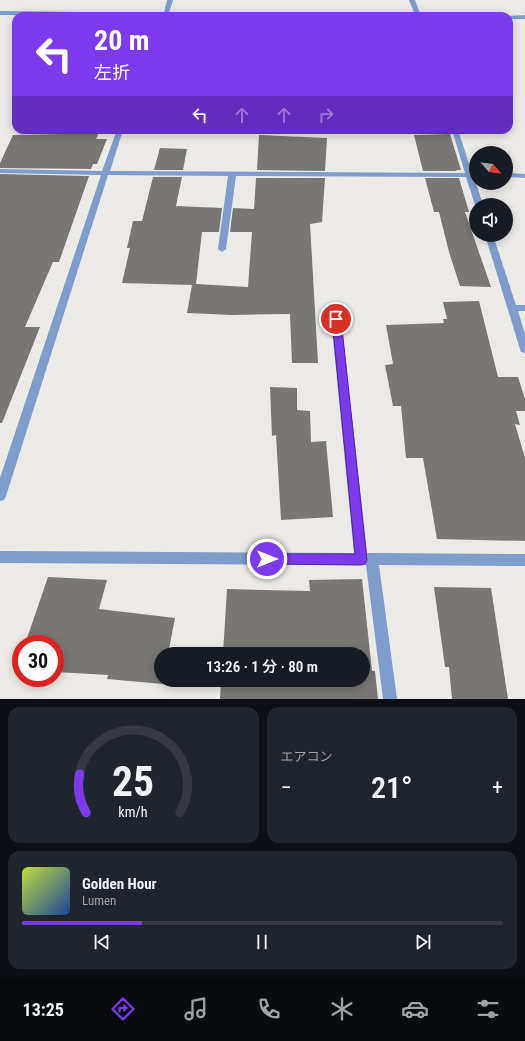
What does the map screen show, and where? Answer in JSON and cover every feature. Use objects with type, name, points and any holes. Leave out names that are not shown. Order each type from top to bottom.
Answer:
[{"type":"street","points":[[164,12],[170,0]]},
{"type":"street","points":[[412,0],[416,12]]},
{"type":"street","points":[[0,14],[12,14]]},
{"type":"street","points":[[513,17],[525,17]]},
{"type":"street","points":[[0,496],[119,134]]},
{"type":"street","points":[[457,134],[469,165]]},
{"type":"street","points":[[0,171],[469,175]]},
{"type":"street","points":[[222,249],[232,174]]},
{"type":"street","points":[[513,175],[525,176]]},
{"type":"street","points":[[490,242],[525,349]]},
{"type":"street","points":[[511,308],[525,308]]},
{"type":"street","points":[[336,319],[367,560],[390,699]]},
{"type":"street","points":[[0,557],[525,560]]},
{"type":"building","points":[[98,134],[96,139],[107,139],[97,164],[93,164],[91,169],[0,168],[0,163],[13,135]]},
{"type":"building","points":[[450,134],[461,170],[423,171],[414,135]]},
{"type":"building","points":[[259,135],[327,138],[325,171],[257,170]]},
{"type":"building","points":[[160,148],[187,149],[183,170],[154,170]]},
{"type":"building","points":[[0,174],[89,176],[59,262],[53,262],[25,327],[40,327],[2,423],[0,423]]},
{"type":"building","points":[[153,177],[182,177],[176,206],[222,208],[219,232],[202,232],[196,284],[248,287],[252,232],[230,232],[233,208],[254,209],[256,178],[325,178],[322,222],[310,224],[318,363],[292,363],[290,314],[232,315],[187,313],[192,285],[122,283],[130,248],[127,248],[133,221],[142,221]]},
{"type":"building","points":[[425,178],[459,178],[469,212],[465,212],[469,224],[469,242],[475,242],[491,287],[460,286],[449,252],[439,212],[434,212]]},
{"type":"building","points":[[479,301],[498,377],[518,377],[525,399],[525,411],[516,411],[520,425],[515,424],[525,458],[525,541],[437,539],[423,458],[406,458],[401,406],[393,406],[385,365],[393,364],[386,325],[444,323],[443,319],[447,319],[443,302]]},
{"type":"building","points":[[270,387],[297,388],[297,410],[310,411],[311,442],[326,441],[333,517],[281,520],[276,435],[272,436]]},
{"type":"building","points":[[48,577],[107,580],[99,609],[175,618],[169,647],[154,647],[154,683],[107,679],[108,675],[64,673],[64,635],[28,635]]},
{"type":"building","points":[[362,579],[369,647],[223,647],[227,589],[310,591],[309,580]]},
{"type":"building","points":[[434,587],[491,588],[508,699],[452,699],[449,667],[445,667]]},
{"type":"building","points":[[370,653],[372,671],[375,671],[378,699],[220,699],[221,687],[370,687]]},
{"type":"route","points":[[267,559],[361,560],[336,319]]}]
